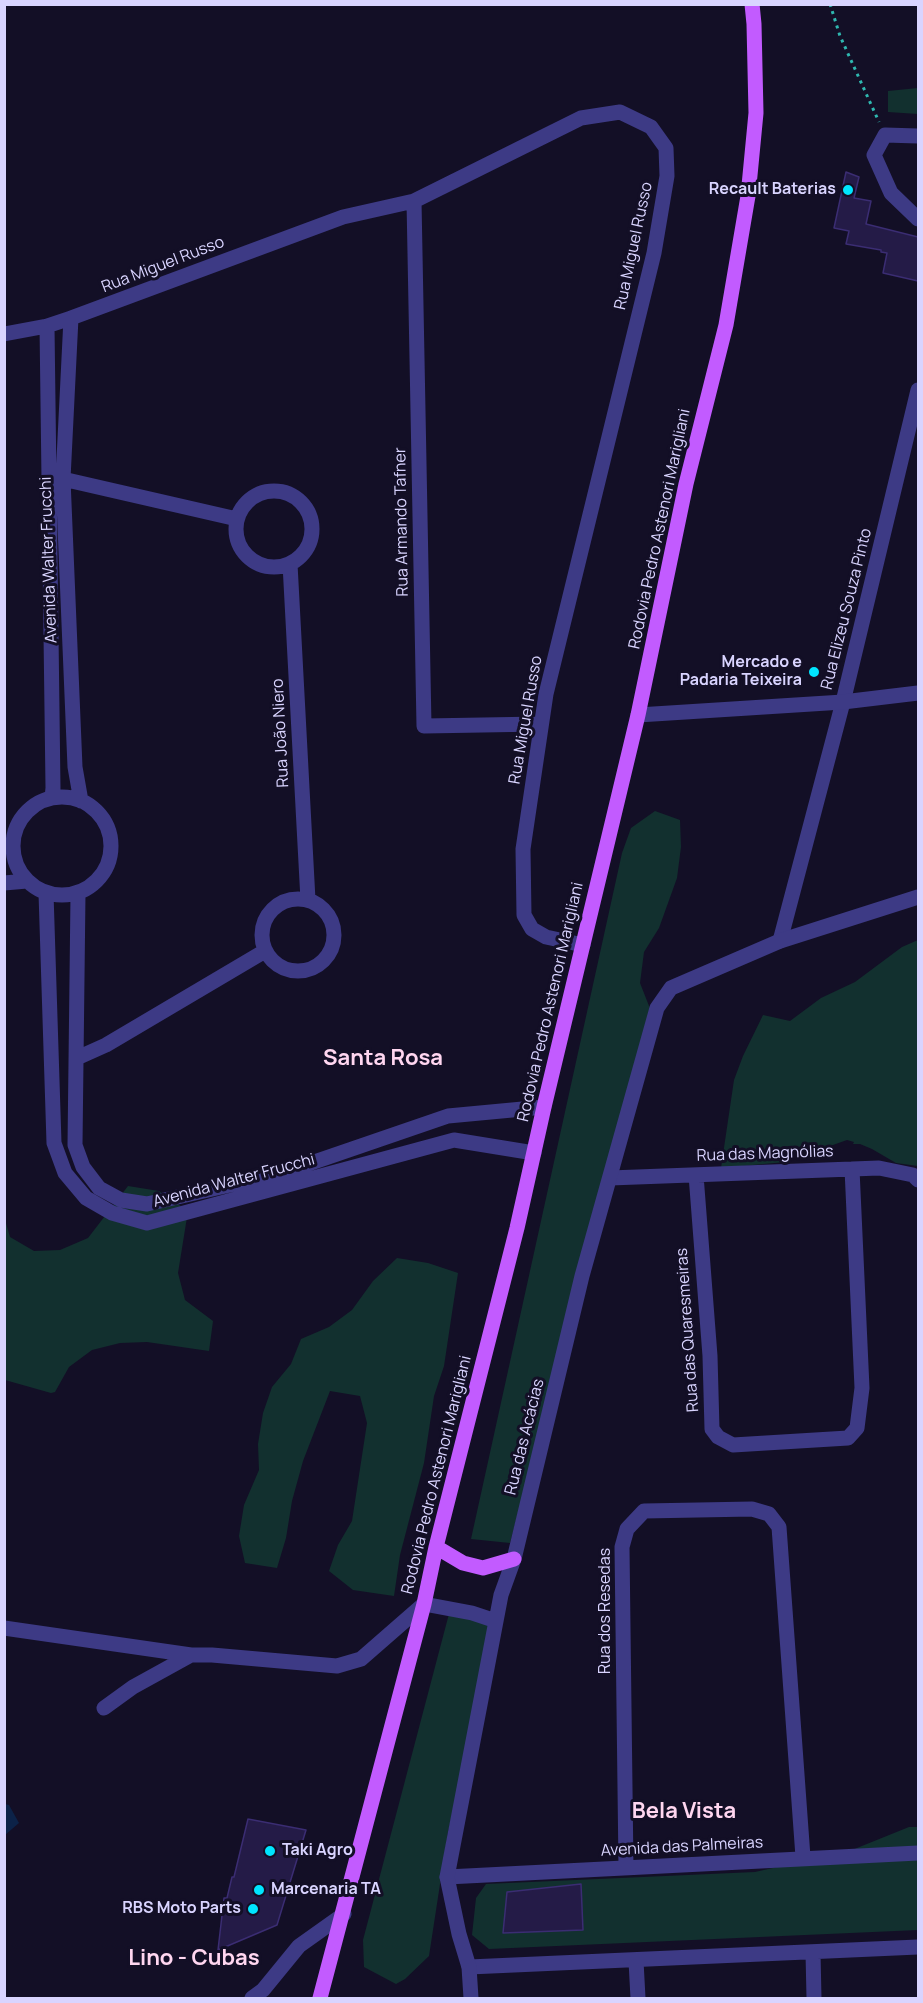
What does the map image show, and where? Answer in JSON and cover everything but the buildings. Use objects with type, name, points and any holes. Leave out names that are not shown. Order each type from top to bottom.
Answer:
[{"type":"main road","name":"Rodovia Pedro Astenori Marigliani","points":[[320,1998],[424,1604],[517,1228],[638,716],[686,484],[726,325],[748,196],[756,113],[752,4]]},
{"type":"main road","points":[[436,1548],[464,1563],[483,1568],[514,1559]]},
{"type":"street","name":"Rua Miguel Russo","points":[[4,334],[47,326],[71,318],[343,217],[414,201],[581,118],[620,112],[651,127],[666,148],[668,176],[654,253],[546,694],[522,849],[524,915],[532,929],[546,937],[583,945]]},
{"type":"street","points":[[918,136],[885,135],[874,155],[891,193],[918,219]]},
{"type":"street","name":"Rua Armando Tafner","points":[[414,201],[424,726],[541,724]]},
{"type":"street","name":"Avenida Walter Frucchi","points":[[52,798],[56,478],[71,318]]},
{"type":"street","name":"Avenida Walter Frucchi","points":[[47,326],[75,766],[81,801]]},
{"type":"street","name":"Rua Elizeu Souza Pinto","points":[[780,941],[843,702],[918,390]]},
{"type":"street","points":[[56,478],[237,519]]},
{"type":"street","points":[[277,490],[301,501],[309,512],[312,538],[307,550],[290,564],[271,567],[254,562],[244,554],[238,543],[237,519],[242,507],[252,497],[277,490]]},
{"type":"street","name":"Rua João Niero","points":[[290,564],[308,900]]},
{"type":"street","points":[[638,716],[843,702],[918,693]]},
{"type":"street","points":[[67,797],[81,801],[92,807],[102,817],[109,829],[112,843],[111,854],[102,876],[92,887],[78,894],[63,896],[46,893],[27,880],[20,872],[9,842],[25,813],[37,804],[52,798],[67,797]]},
{"type":"street","points":[[4,883],[27,880]]},
{"type":"street","name":"Avenida Walter Frucchi","points":[[46,893],[54,1143],[65,1173],[86,1198],[112,1213],[147,1223],[454,1140]]},
{"type":"street","name":"Avenida Walter Frucchi","points":[[78,894],[75,1145],[83,1167],[99,1188],[121,1200],[147,1204],[282,1173],[448,1116],[544,1107]]},
{"type":"street","points":[[780,941],[918,897]]},
{"type":"street","points":[[296,899],[308,900],[327,914],[333,925],[332,949],[325,959],[310,969],[293,971],[281,968],[265,951],[261,933],[263,922],[275,906],[296,899]]},
{"type":"street","name":"Rua das Acácias","points":[[447,1877],[501,1594],[514,1559],[579,1287],[657,1008],[671,988],[780,941]]},
{"type":"street","points":[[77,1058],[106,1044],[265,951]]},
{"type":"street","points":[[448,1116],[454,1140],[534,1154]]},
{"type":"street","name":"Rua das Magnólias","points":[[610,1178],[879,1168],[913,1175],[918,1180]]},
{"type":"street","name":"Rua das Quaresmeiras","points":[[696,1175],[710,1356],[712,1429],[718,1437],[734,1445],[848,1438],[857,1428],[862,1388],[852,1169]]},
{"type":"street","name":"Rua dos Resedas","points":[[626,1868],[622,1547],[627,1529],[645,1511],[752,1509],[769,1514],[779,1527],[803,1857]]},
{"type":"street","points":[[4,1628],[191,1655],[338,1666],[362,1659],[424,1604],[472,1613],[496,1621]]},
{"type":"street","points":[[104,1708],[134,1687],[191,1655]]},
{"type":"street","name":"Avenida das Palmeiras","points":[[447,1877],[803,1857],[918,1853]]},
{"type":"street","points":[[447,1877],[459,1934],[469,1967],[471,1998]]},
{"type":"street","points":[[252,1998],[263,1990],[299,1947],[344,1914]]},
{"type":"street","points":[[469,1967],[918,1947]]},
{"type":"street","points":[[813,1953],[814,1998]]},
{"type":"street","points":[[636,1961],[638,1998]]},
{"type":"path","points":[[830,4],[840,36],[885,135]]},
{"type":"green space","points":[[918,88],[918,114],[888,112],[888,91]]},
{"type":"green space","points":[[655,811],[680,820],[681,847],[677,878],[659,928],[644,952],[640,983],[651,1011],[510,1543],[471,1539],[622,853],[631,828]]},
{"type":"green space","points":[[918,940],[918,1166],[896,1163],[872,1149],[847,1140],[785,1162],[721,1168],[734,1080],[763,1015],[790,1021],[821,998],[855,982],[902,947]]},
{"type":"green space","points":[[128,1186],[159,1191],[188,1211],[178,1273],[185,1300],[213,1321],[209,1351],[147,1342],[120,1343],[92,1350],[69,1367],[55,1392],[51,1393],[5,1380],[4,1216],[10,1237],[34,1251],[60,1250],[88,1238]]},
{"type":"green space","points":[[397,1258],[428,1263],[458,1273],[444,1366],[434,1396],[424,1463],[400,1555],[394,1596],[353,1590],[329,1571],[338,1545],[352,1521],[367,1423],[360,1396],[330,1391],[303,1461],[277,1568],[245,1563],[239,1536],[244,1505],[259,1470],[258,1444],[263,1413],[272,1387],[291,1364],[301,1339],[329,1327],[352,1310],[373,1281]]},
{"type":"green space","points":[[450,1610],[486,1615],[493,1643],[448,1832],[429,1956],[405,1979],[396,1984],[364,1967],[363,1940]]},
{"type":"green space","points":[[909,1827],[918,1827],[918,1930],[489,1949],[472,1935],[476,1898],[486,1884],[755,1872],[852,1850]]},
{"type":"water","points":[[5,1804],[9,1805],[19,1823],[5,1835]]},
{"type":"place","name":"Recault Baterias","points":[[848,190]]},
{"type":"place","name":"Mercado e Padaria Teixeira","points":[[814,672]]},
{"type":"place","name":"Taki Agro","points":[[270,1851]]},
{"type":"place","name":"Marcenaria TA","points":[[259,1890]]},
{"type":"place","name":"RBS Moto Parts","points":[[253,1909]]},
{"type":"district","name":"Santa Rosa","points":[[383,1059]]},
{"type":"district","name":"Bela Vista","points":[[684,1812]]},
{"type":"district","name":"Lino - Cubas","points":[[194,1959]]}]
